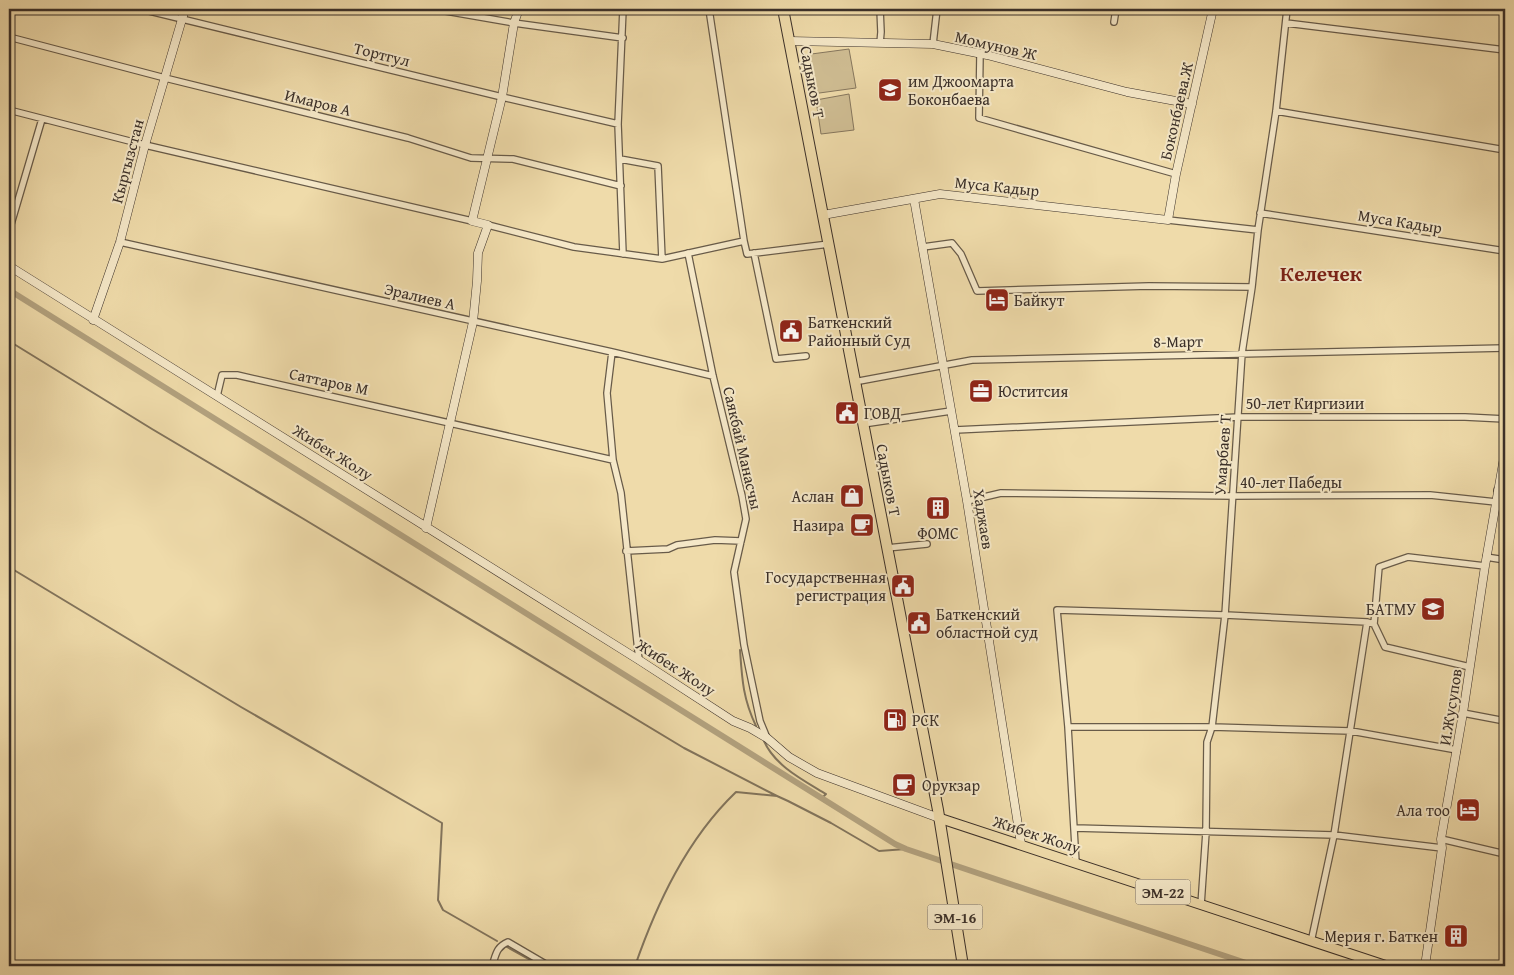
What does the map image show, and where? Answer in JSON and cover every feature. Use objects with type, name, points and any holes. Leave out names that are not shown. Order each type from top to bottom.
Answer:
[{"type":"highway","name":"Садыков Т","points":[[783,9],[938,814]]},
{"type":"highway","name":"ЭМ-16","points":[[938,814],[963,966]]},
{"type":"main road","name":"Жибек Жолу","points":[[938,814],[1076,863],[1387,966]]},
{"type":"street","name":"Тортгул","points":[[140,9],[502,98],[618,124]]},
{"type":"street","name":"Кыргызстан","points":[[93,320],[120,242],[145,145],[185,9]]},
{"type":"street","points":[[434,9],[514,24],[623,38]]},
{"type":"street","points":[[472,221],[502,98],[514,24],[519,9]]},
{"type":"street","points":[[623,9],[618,124],[623,254]]},
{"type":"street","points":[[709,9],[747,254],[829,244]]},
{"type":"street","points":[[880,9],[880,42]]},
{"type":"street","points":[[933,44],[937,9]]},
{"type":"street","points":[[1114,22],[1116,9]]},
{"type":"street","name":"Боконбаева.Ж","points":[[1168,220],[1176,174],[1213,9]]},
{"type":"street","name":"Умарбаев Т","points":[[1201,905],[1206,832],[1207,742],[1212,727],[1225,615],[1242,353],[1252,287],[1260,213],[1276,111],[1287,9]]},
{"type":"street","points":[[1286,23],[1505,50]]},
{"type":"street","name":"Имаров А","points":[[9,38],[408,138],[470,158],[514,159],[621,186]]},
{"type":"street","name":"Момунов Ж","points":[[790,41],[933,44],[980,54],[1127,92],[1192,104]]},
{"type":"street","points":[[980,54],[979,118],[1176,174]]},
{"type":"street","points":[[9,110],[145,145],[574,246],[662,259],[744,241]]},
{"type":"street","points":[[1276,111],[1505,150]]},
{"type":"street","points":[[9,231],[42,119]]},
{"type":"street","points":[[620,159],[658,166],[662,259]]},
{"type":"street","name":"Муса Кадыр","points":[[823,215],[940,194],[1168,220]]},
{"type":"street","name":"Хаджаев","points":[[914,198],[967,501],[1021,844]]},
{"type":"street","name":"Муса Кадыр","points":[[1260,213],[1505,251]]},
{"type":"street","points":[[1168,220],[1258,230]]},
{"type":"street","points":[[426,528],[473,322],[478,253],[488,225]]},
{"type":"street","name":"Эралиев А","points":[[120,242],[713,376]]},
{"type":"street","points":[[923,247],[952,243],[961,254],[977,291],[1149,286],[1252,287]]},
{"type":"street","name":"Саякбай Манасчы","points":[[688,253],[713,376],[746,519],[734,572],[744,645],[760,721],[767,738]]},
{"type":"street","points":[[754,253],[776,359],[806,356]]},
{"type":"street","name":"Жибек Жолу","points":[[9,266],[639,660],[733,721],[767,738],[789,757],[817,773],[938,814]]},
{"type":"street","name":"8-Март","points":[[854,382],[972,360],[1505,348]]},
{"type":"street","points":[[612,352],[607,393],[613,460],[621,493],[639,660]]},
{"type":"street","name":"Саттаров М","points":[[217,396],[222,375],[236,375],[613,460]]},
{"type":"street","points":[[863,424],[952,411]]},
{"type":"street","name":"50-лет Киргизии","points":[[955,430],[1239,417],[1465,416],[1505,419]]},
{"type":"street","name":"И.Жусупов","points":[[1425,966],[1442,848],[1441,839],[1463,713],[1486,557],[1496,502],[1501,491],[1505,452]]},
{"type":"street","name":"40-лет Пабеды","points":[[967,501],[1001,493],[1233,496],[1430,495],[1496,502]]},
{"type":"street","points":[[626,551],[668,549],[676,545],[715,540],[741,541]]},
{"type":"street","points":[[887,548],[927,544]]},
{"type":"street","points":[[1312,942],[1334,835],[1371,623],[1379,566],[1408,557],[1485,566]]},
{"type":"street","points":[[1486,557],[1505,560]]},
{"type":"street","points":[[1076,863],[1068,727],[1057,610],[1225,615],[1371,623]]},
{"type":"street","points":[[1371,623],[1385,647],[1470,667]]},
{"type":"street","points":[[1463,713],[1505,721]]},
{"type":"street","points":[[1068,727],[1212,727],[1351,731],[1457,750]]},
{"type":"street","points":[[1074,828],[1334,835],[1442,848]]},
{"type":"street","points":[[1441,839],[1505,854]]},
{"type":"street","points":[[492,966],[497,950],[501,945],[508,942],[549,966]]},
{"type":"shaded area","points":[[849,49],[856,88],[812,94],[804,55]]},
{"type":"shaded area","points":[[849,94],[854,130],[821,134],[816,100]]},
{"type":"waterway","points":[[9,290],[895,844],[1255,966]]},
{"type":"waterway","points":[[9,341],[152,429],[684,748],[777,796]]},
{"type":"waterway","points":[[9,567],[241,707],[442,823],[438,900],[443,910],[497,941]]},
{"type":"waterway","points":[[740,650],[746,698],[756,726]]},
{"type":"waterway","points":[[764,741],[775,758],[790,772],[826,794],[822,798]]},
{"type":"waterway","points":[[635,966],[653,919],[675,873],[688,851],[718,810],[736,792],[777,796],[831,823],[879,851],[906,849]]},
{"type":"waterway","points":[[507,947],[541,966]]},
{"type":"place","name":"им Джоомарта Боконбаева","points":[[890,90]]},
{"type":"place","name":"Байкут","points":[[997,300]]},
{"type":"place","name":"Баткенский Районный Суд","points":[[791,331]]},
{"type":"place","name":"Юститсия","points":[[981,391]]},
{"type":"place","name":"ГОВД","points":[[847,413]]},
{"type":"place","name":"Аслан","points":[[852,496]]},
{"type":"place","name":"ФОМС","points":[[938,508]]},
{"type":"place","name":"Назира","points":[[862,525]]},
{"type":"place","name":"Государственная регистрация","points":[[903,586]]},
{"type":"place","name":"БАТМУ","points":[[1433,609]]},
{"type":"place","name":"Баткенский областной суд","points":[[919,623]]},
{"type":"place","name":"РСК","points":[[895,720]]},
{"type":"place","name":"Орукзар","points":[[904,785]]},
{"type":"place","name":"Ала тоо","points":[[1468,810]]},
{"type":"place","name":"Мерия г. Бaткен","points":[[1456,936]]},
{"type":"district","name":"Келечек","points":[[1321,273]]}]
